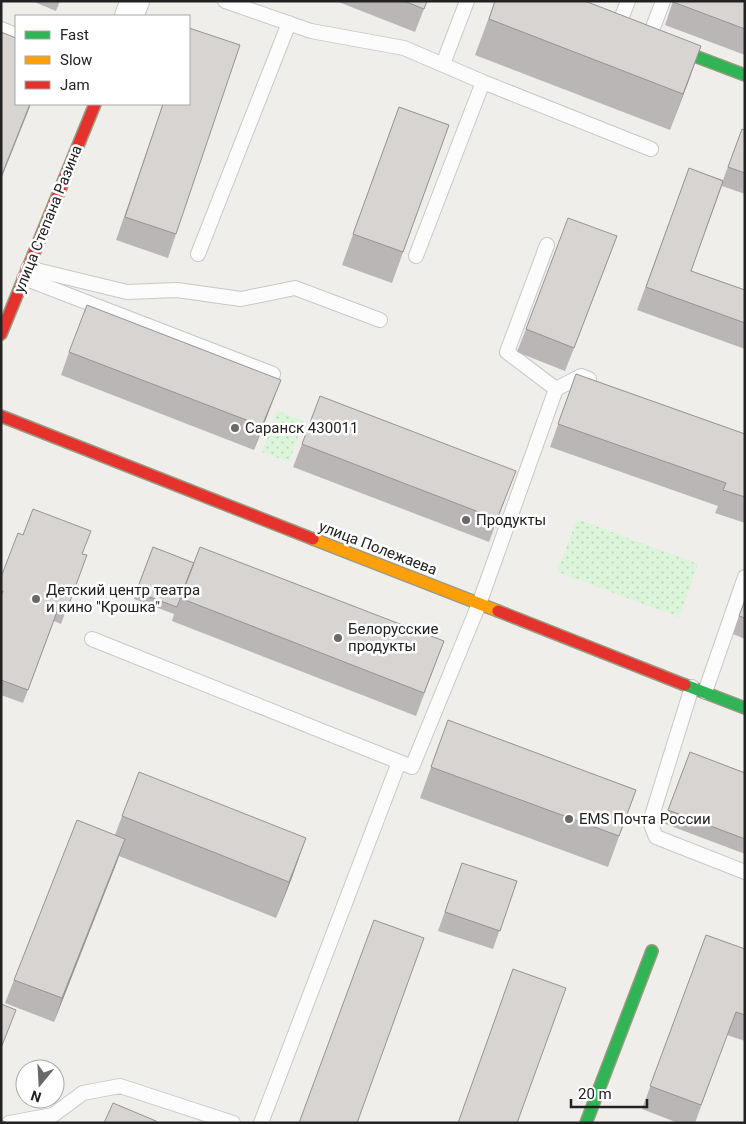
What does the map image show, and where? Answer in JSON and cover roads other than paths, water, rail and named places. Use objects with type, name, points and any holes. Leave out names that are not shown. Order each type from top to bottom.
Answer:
[{"type":"main road","points":[[646,37],[745,75]]},
{"type":"main road","name":"улица Степана Разина","points":[[1,334],[95,105]]},
{"type":"main road","name":"улица Полежаева","points":[[1,416],[745,708]]},
{"type":"main road","points":[[586,1123],[652,951]]},
{"type":"street","points":[[129,15],[135,1]]},
{"type":"lane","points":[[225,1],[311,31],[404,48],[482,82],[651,149]]},
{"type":"lane","points":[[443,64],[467,1]]},
{"type":"lane","points":[[618,27],[628,1]]},
{"type":"lane","points":[[646,37],[663,1]]},
{"type":"lane","points":[[198,254],[289,23]]},
{"type":"lane","points":[[1,29],[15,35]]},
{"type":"lane","points":[[416,256],[482,82]]},
{"type":"lane","points":[[547,245],[507,352],[556,389]]},
{"type":"lane","points":[[26,273],[127,292],[177,290],[241,300],[294,288],[380,320]]},
{"type":"lane","points":[[26,273],[273,374]]},
{"type":"lane","points":[[92,639],[412,767],[479,604],[519,478],[556,389],[581,376],[599,383]]},
{"type":"lane","points":[[745,578],[717,654],[699,690],[650,822],[656,838],[745,872]]},
{"type":"lane","points":[[262,1123],[399,762]]},
{"type":"lane","points":[[9,1123],[53,1116],[83,1093],[120,1086],[233,1123]]},
{"type":"place","name":"Саранск 430011","points":[[235,428]]},
{"type":"place","name":"Продукты","points":[[466,520]]},
{"type":"place","name":"Детский центр театра и кино \"Крошка\"","points":[[36,599]]},
{"type":"place","name":"Белорусские продукты","points":[[338,638]]},
{"type":"place","name":"EMS Почта России","points":[[569,819]]}]
